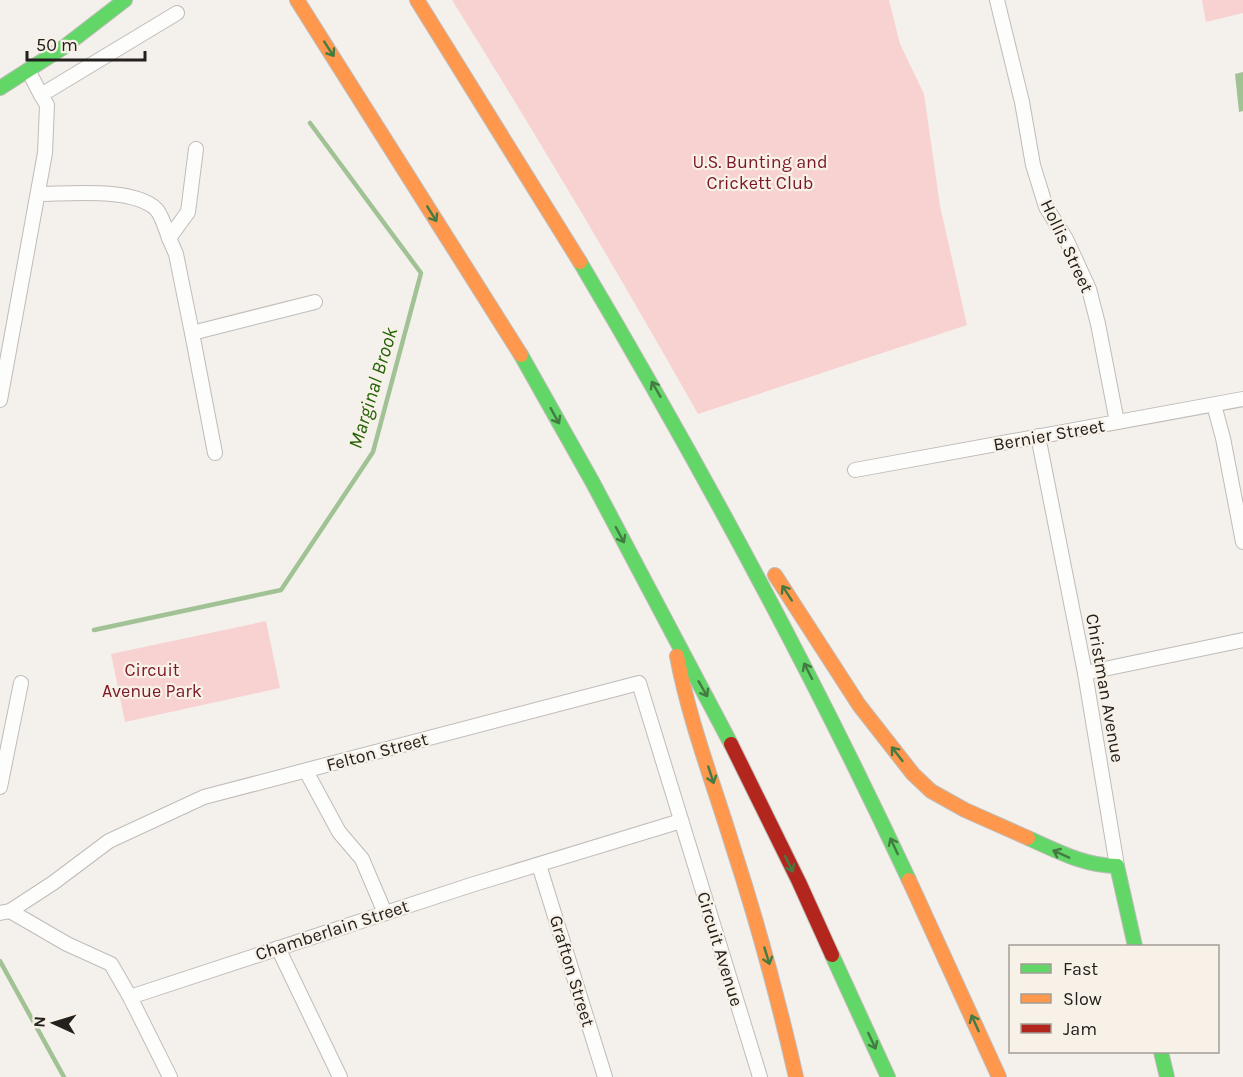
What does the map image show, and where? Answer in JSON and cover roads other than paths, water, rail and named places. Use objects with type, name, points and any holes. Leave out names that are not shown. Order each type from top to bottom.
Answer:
[{"type":"main road","points":[[0,88],[29,72],[86,33],[124,0]]},
{"type":"main road","points":[[297,0],[527,365],[593,483],[709,700],[799,882],[888,1077]]},
{"type":"main road","points":[[417,0],[575,252],[669,412],[779,615],[881,817],[999,1077]]},
{"type":"main road","points":[[669,412],[859,705],[913,774],[931,791],[965,810],[1074,860],[1102,866],[1118,866]]},
{"type":"main road","points":[[674,638],[684,696],[772,976],[796,1077]]},
{"type":"main road","name":"Christman Avenue","points":[[1118,866],[1135,945]]},
{"type":"main road","points":[[1161,1053],[1167,1077]]},
{"type":"street","name":"Hollis Street","points":[[998,0],[1022,102],[1033,165],[1046,207],[1066,239],[1089,289],[1118,422]]},
{"type":"street","points":[[41,95],[177,14]]},
{"type":"street","points":[[0,400],[45,153],[47,105],[29,72]]},
{"type":"street","points":[[169,238],[188,212],[196,149]]},
{"type":"street","points":[[38,194],[135,197],[157,209],[176,254],[215,453]]},
{"type":"street","points":[[192,333],[315,302]]},
{"type":"street","name":"Bernier Street","points":[[855,470],[1243,399]]},
{"type":"street","points":[[1214,405],[1223,438],[1243,542]]},
{"type":"street","name":"Christman Avenue","points":[[1038,436],[1085,673],[1118,866]]},
{"type":"street","points":[[1085,673],[1243,640]]},
{"type":"street","points":[[0,787],[21,683]]},
{"type":"street","name":"Felton Street","points":[[5,912],[53,883],[109,841],[204,797],[639,683],[681,821]]},
{"type":"street","points":[[306,771],[339,832],[362,859],[385,913]]},
{"type":"street","name":"Chamberlain Street","points":[[130,997],[385,913],[681,821]]},
{"type":"street","name":"Circuit Avenue","points":[[681,821],[760,1077]]},
{"type":"street","name":"Grafton Street","points":[[539,865],[605,1077]]},
{"type":"street","points":[[5,912],[111,964],[170,1077]]},
{"type":"street","points":[[278,948],[340,1077]]},
{"type":"waterway","name":"Marginal Brook","points":[[94,630],[281,590],[373,452],[421,273],[310,123]]},
{"type":"waterway","name":"Marginal Brook","points":[[0,961],[64,1077]]},
{"type":"park label","name":"U.S. Bunting and Crickett Club","points":[[760,172]]},
{"type":"park label","name":"Circuit Avenue Park","points":[[152,680]]}]
